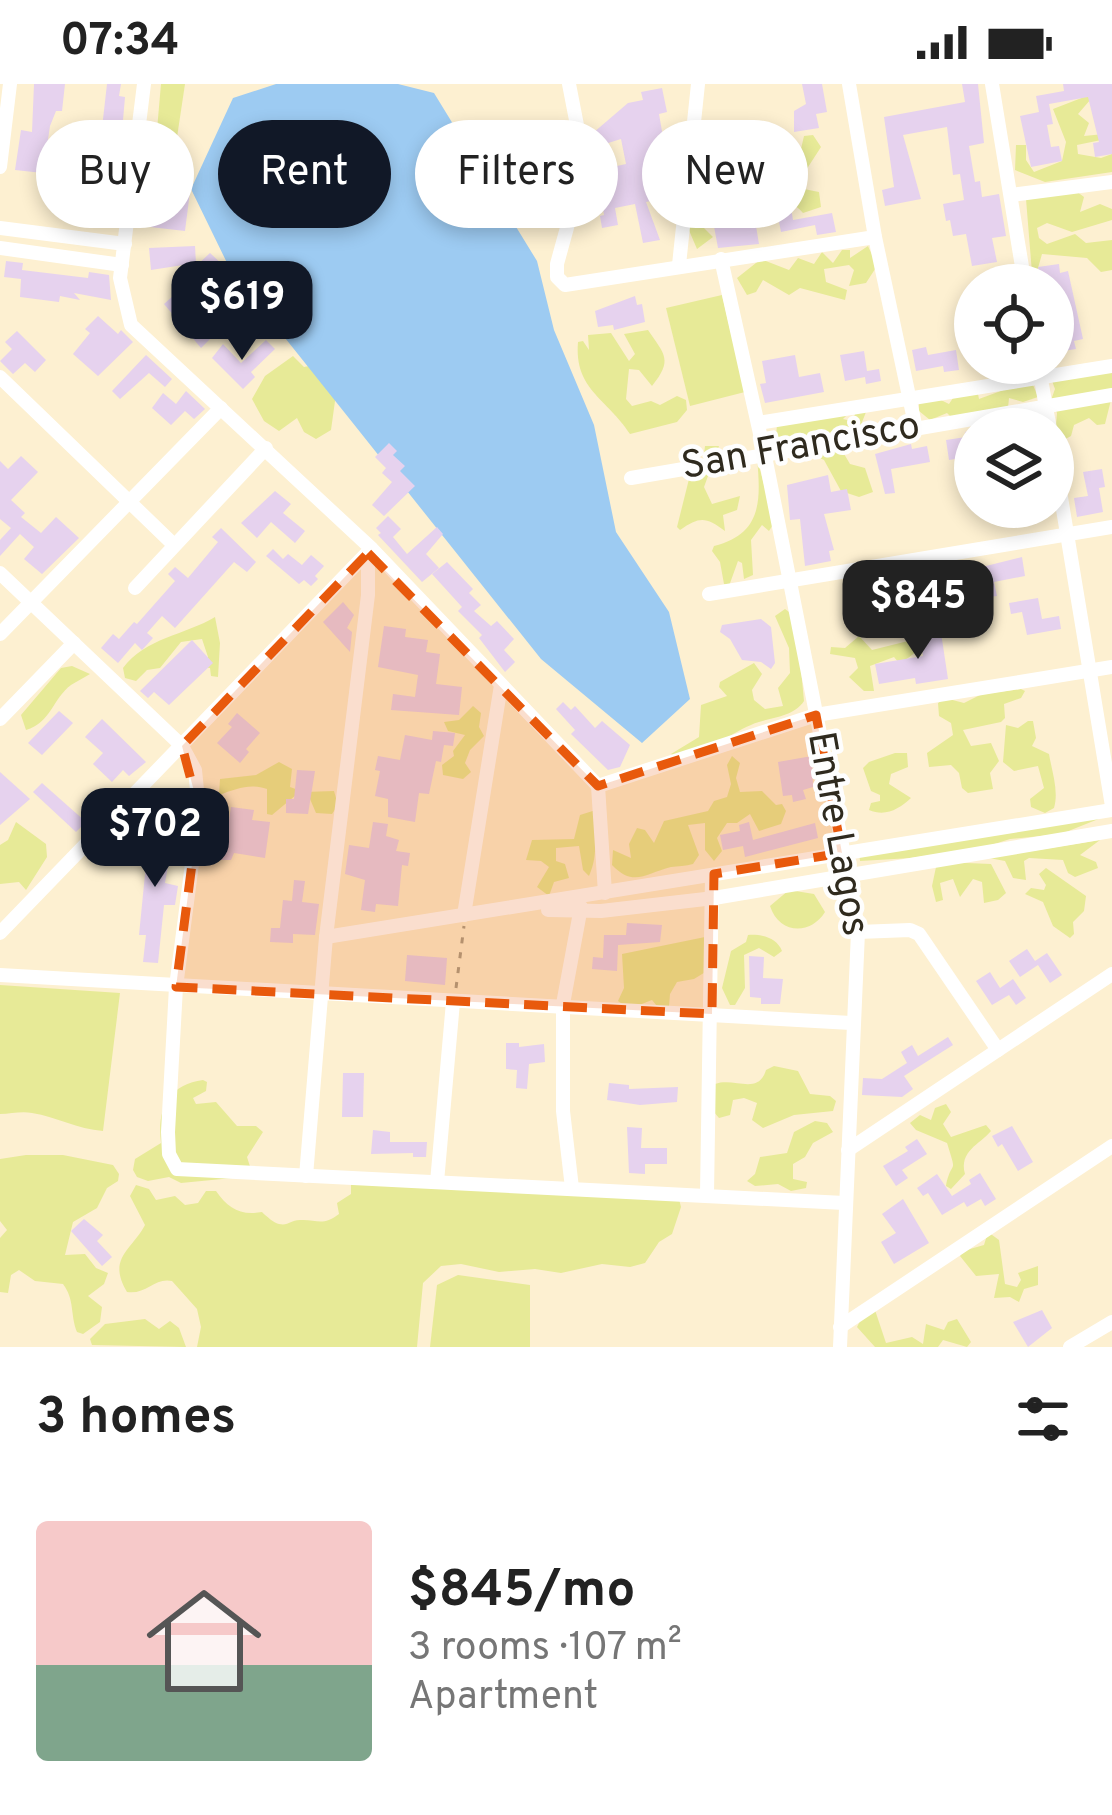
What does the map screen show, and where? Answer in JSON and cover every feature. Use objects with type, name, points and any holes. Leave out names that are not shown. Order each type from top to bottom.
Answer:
[{"type":"street","points":[[0,167],[10,84]]},
{"type":"street","points":[[144,84],[122,265],[125,311],[131,325],[266,448],[598,786],[604,893]]},
{"type":"street","points":[[568,84],[582,151],[582,173],[557,264],[557,277],[569,286],[875,237]]},
{"type":"street","points":[[680,265],[698,84]]},
{"type":"street","points":[[849,84],[875,237],[916,429]]},
{"type":"street","points":[[992,84],[1022,264]]},
{"type":"street","points":[[1011,195],[1112,182]]},
{"type":"street","points":[[0,227],[125,244]]},
{"type":"street","points":[[0,248],[122,265]]},
{"type":"street","name":"Entre Lagos","points":[[721,259],[790,579],[858,932],[840,1347]]},
{"type":"street","name":"San Francisco","points":[[1074,368],[1112,366]]},
{"type":"street","points":[[0,377],[173,544]]},
{"type":"street","name":"San Francisco","points":[[758,423],[974,384]]},
{"type":"street","points":[[1042,384],[1046,406]]},
{"type":"street","name":"San Francisco","points":[[631,478],[1112,395]]},
{"type":"street","points":[[0,634],[221,408]]},
{"type":"street","points":[[135,588],[266,448]]},
{"type":"street","points":[[709,594],[1112,527]]},
{"type":"street","points":[[581,904],[604,893],[1112,808],[1065,528]]},
{"type":"street","points":[[0,933],[370,551]]},
{"type":"street","points":[[306,1176],[320,994],[370,551]]},
{"type":"street","points":[[0,573],[182,746],[195,770],[199,810],[176,986],[168,1147],[177,1169],[844,1203]]},
{"type":"street","points":[[0,719],[74,643]]},
{"type":"street","points":[[598,786],[816,715],[1112,667]]},
{"type":"street","points":[[464,915],[501,685]]},
{"type":"street","points":[[326,937],[519,908],[714,898],[1112,831]]},
{"type":"street","points":[[706,1193],[712,874]]},
{"type":"street","points":[[572,1188],[563,1112],[563,1004],[581,904]]},
{"type":"street","points":[[858,932],[919,934],[998,1050]]},
{"type":"street","points":[[848,1150],[1112,974]]},
{"type":"street","points":[[0,975],[851,1023]]},
{"type":"street","points":[[436,1182],[453,1001]]},
{"type":"street","points":[[840,1327],[1112,1145]]},
{"type":"street","points":[[1070,1347],[1112,1322]]},
{"type":"path","points":[[453,1001],[464,915]]},
{"type":"highlighted area","points":[[368,553],[598,786],[816,715],[842,853],[714,874],[712,1014],[176,987],[199,810],[182,746]]},
{"type":"green space","points":[[161,84],[185,84],[180,120],[158,120]]},
{"type":"green space","points":[[1097,92],[1078,114],[1089,123],[1084,136],[1104,134],[1106,139],[1077,145],[1078,154],[1101,158],[1112,154],[1112,172],[1045,182],[1015,170],[1016,145],[1026,145],[1026,160],[1034,172],[1062,161],[1066,142],[1053,109]]},
{"type":"green space","points":[[813,135],[821,147],[808,167],[808,136]]},
{"type":"green space","points":[[808,190],[819,192],[821,207],[808,211]]},
{"type":"green space","points":[[1076,191],[1084,197],[1080,212],[1100,204],[1112,209],[1112,220],[1072,232],[1047,223],[1037,228],[1039,238],[1047,244],[1075,234],[1086,243],[1112,240],[1112,270],[1101,272],[1087,258],[1042,254],[1039,264],[1031,264],[1026,199]]},
{"type":"green space","points":[[688,228],[704,228],[713,237],[697,249]]},
{"type":"green space","points":[[868,246],[877,266],[866,283],[849,286],[854,270],[849,265],[824,269],[826,282],[847,290],[845,300],[800,288],[789,295],[763,280],[756,292],[747,295],[737,278],[761,259],[789,270],[798,258],[814,264],[822,252],[833,263],[842,250],[850,250],[850,258]]},
{"type":"green space","points":[[722,295],[745,392],[690,406],[666,308]]},
{"type":"green space","points":[[648,330],[662,352],[663,370],[652,386],[639,370],[629,369],[626,399],[632,406],[651,401],[660,405],[677,396],[686,400],[687,410],[677,422],[630,434],[587,383],[578,342],[583,341],[589,350],[588,335],[611,333],[629,361],[635,354],[624,334]]},
{"type":"green space","points":[[293,356],[336,394],[331,430],[316,439],[304,432],[297,418],[279,431],[264,421],[252,399],[265,376]]},
{"type":"green space","points":[[1112,367],[1105,424],[1097,425],[1089,418],[1074,425],[1074,408],[1055,408],[1053,384],[1074,384],[1074,374]]},
{"type":"green space","points":[[1017,385],[1033,385],[1038,397],[1023,402],[1009,398],[1008,408],[954,408],[954,417],[947,413],[930,420],[919,411],[919,403],[937,398],[949,404],[955,395],[978,394],[979,399]]},
{"type":"green space","points":[[816,407],[847,415],[843,419],[852,421],[856,412],[866,412],[859,430],[844,426],[827,439],[837,442],[850,464],[865,468],[873,492],[859,497],[841,491],[824,460],[803,450],[821,439],[806,436],[782,441],[776,436],[777,425],[812,413]]},
{"type":"green space","points":[[705,446],[719,446],[704,487],[712,504],[740,496],[737,510],[723,515],[725,531],[703,520],[680,530],[689,479],[702,471]]},
{"type":"green space","points":[[757,458],[774,523],[769,531],[762,525],[751,540],[753,575],[744,579],[738,561],[729,586],[724,584],[720,562],[712,551],[742,533],[755,514]]},
{"type":"green space","points":[[785,609],[796,617],[804,701],[794,711],[751,725],[680,762],[671,754],[699,737],[701,705],[727,696],[720,682],[754,663],[762,674],[752,690],[754,700],[765,709],[783,706],[778,688],[790,673],[789,648],[775,616]]},
{"type":"green space","points":[[215,617],[220,643],[218,677],[202,667],[208,657],[202,639],[181,642],[160,668],[147,670],[136,681],[125,678],[123,668],[142,650]]},
{"type":"green space","points":[[859,636],[872,650],[916,639],[924,646],[900,664],[894,657],[870,666],[874,691],[864,691],[849,677],[858,668],[855,658],[830,654],[831,647],[845,648]]},
{"type":"green space","points":[[72,666],[90,674],[71,685],[41,722],[26,730],[21,715],[61,668]]},
{"type":"green space","points":[[1025,691],[1021,698],[1004,704],[1001,722],[963,730],[971,746],[991,743],[999,761],[990,773],[993,789],[968,793],[951,765],[929,767],[927,753],[953,735],[951,723],[939,716],[938,703],[945,698],[964,703],[982,694]]},
{"type":"green space","points":[[473,706],[481,713],[479,727],[484,736],[465,763],[471,772],[463,779],[443,775],[442,765],[454,756],[465,735],[448,731],[444,722],[459,720]]},
{"type":"green space","points":[[1033,721],[1036,738],[1032,746],[1049,754],[1055,781],[1054,808],[1045,813],[1031,807],[1030,799],[1044,788],[1038,766],[1014,771],[1003,762],[1006,725],[1018,728]]},
{"type":"green space","points":[[895,753],[907,753],[908,767],[891,774],[889,784],[911,798],[892,811],[869,810],[880,795],[871,791],[863,768]]},
{"type":"green space","points":[[732,756],[740,763],[736,778],[740,792],[762,791],[776,805],[782,804],[786,811],[781,824],[759,831],[750,814],[737,823],[727,823],[717,838],[722,851],[714,861],[705,850],[705,823],[688,825],[699,855],[693,864],[634,877],[612,865],[613,850],[631,858],[629,844],[637,828],[645,830],[654,843],[664,821],[708,811],[714,801],[727,797],[731,784],[727,765]]},
{"type":"green space","points":[[279,762],[292,769],[290,787],[304,792],[334,791],[338,805],[332,814],[316,813],[310,799],[296,795],[267,814],[267,789],[261,787],[219,795],[220,779],[256,775]]},
{"type":"green space","points":[[599,809],[589,876],[583,870],[579,846],[556,848],[556,861],[565,864],[569,878],[554,882],[549,896],[537,887],[549,867],[526,860],[532,840],[574,839],[580,815]]},
{"type":"green space","points":[[1101,818],[1061,834],[911,858],[860,861],[859,853]]},
{"type":"green space","points":[[16,822],[46,844],[47,857],[26,890],[19,882],[0,884],[0,845],[8,840]]},
{"type":"green space","points":[[1100,840],[1080,855],[1096,862],[1098,868],[1075,877],[1063,860],[1029,858],[1024,861],[1026,880],[1013,878],[1005,861],[989,858]]},
{"type":"green space","points":[[943,862],[991,864],[1006,893],[984,903],[982,882],[973,879],[960,897],[953,879],[940,883],[943,900],[936,902],[932,886],[936,867]]},
{"type":"green space","points":[[1046,868],[1086,896],[1070,938],[1053,926],[1043,902],[1025,894],[1031,888],[1044,890],[1039,874]]},
{"type":"green space","points":[[789,890],[814,894],[825,912],[819,920],[803,928],[780,922],[770,906]]},
{"type":"green space","points":[[748,935],[768,938],[782,951],[774,957],[759,948],[744,955],[745,988],[735,1005],[730,1005],[722,988],[731,951],[746,942]]},
{"type":"green space","points":[[705,937],[707,971],[677,982],[669,1007],[657,1006],[652,1000],[629,1009],[618,1001],[624,988],[622,954]]},
{"type":"green space","points":[[0,985],[120,993],[103,1131],[32,1113],[0,1114]]},
{"type":"green space","points":[[774,1066],[798,1071],[810,1094],[836,1101],[833,1111],[794,1115],[763,1128],[752,1120],[757,1103],[744,1098],[733,1100],[730,1115],[719,1118],[713,1111],[715,1084],[752,1084]]},
{"type":"green space","points":[[203,1080],[206,1091],[193,1098],[196,1104],[216,1102],[237,1126],[256,1126],[263,1132],[247,1157],[253,1176],[181,1183],[169,1177],[148,1181],[137,1177],[135,1159],[161,1143],[167,1101],[181,1087]]},
{"type":"green space","points":[[946,1104],[951,1112],[943,1124],[951,1137],[986,1125],[991,1131],[967,1154],[965,1174],[951,1189],[946,1186],[953,1164],[947,1143],[910,1123],[920,1115],[931,1120],[935,1108]]},
{"type":"green space","points":[[815,1121],[827,1123],[833,1132],[813,1143],[805,1157],[793,1164],[793,1179],[807,1182],[806,1188],[791,1191],[778,1184],[755,1186],[747,1181],[755,1174],[760,1157],[787,1153],[794,1132]]},
{"type":"green space","points":[[63,1155],[113,1165],[119,1174],[97,1208],[73,1222],[65,1255],[85,1254],[96,1268],[108,1273],[104,1284],[88,1296],[102,1307],[100,1322],[83,1334],[77,1332],[63,1284],[35,1281],[19,1270],[11,1275],[8,1293],[0,1292],[0,1238],[7,1230],[0,1221],[0,1159]]},
{"type":"green space","points":[[351,1184],[678,1195],[681,1207],[672,1234],[659,1242],[645,1263],[630,1267],[602,1264],[561,1273],[441,1266],[423,1283],[417,1347],[197,1347],[201,1327],[197,1309],[172,1281],[127,1292],[121,1280],[123,1256],[145,1225],[130,1196],[136,1185],[149,1189],[156,1200],[175,1196],[185,1205],[198,1203],[206,1191],[216,1191],[235,1209],[262,1212],[282,1224],[333,1218],[339,1214],[337,1203],[351,1194]]},
{"type":"green space","points":[[988,1232],[999,1240],[1005,1284],[1017,1287],[1018,1273],[1038,1266],[1038,1285],[1024,1289],[1019,1302],[994,1298],[999,1274],[976,1276],[960,1256],[984,1245]]},
{"type":"green space","points":[[458,1275],[530,1285],[530,1347],[430,1347],[437,1285]]},
{"type":"green space","points":[[875,1310],[886,1343],[912,1337],[923,1344],[926,1324],[944,1330],[957,1319],[971,1342],[967,1347],[943,1340],[938,1347],[875,1347],[857,1327],[863,1315]]},
{"type":"green space","points":[[145,1319],[159,1329],[170,1321],[179,1328],[186,1347],[92,1345],[90,1339],[105,1324]]},
{"type":"water","points":[[276,84],[398,84],[434,93],[451,120],[415,120],[415,228],[517,228],[537,261],[554,330],[594,425],[616,532],[669,612],[690,699],[642,743],[541,659],[230,269],[194,195],[194,182],[218,130],[218,228],[391,228],[391,120],[223,120],[233,98]]},
{"type":"building","points":[[34,84],[65,84],[62,111],[56,111],[52,120],[36,120],[36,172],[15,170],[21,130],[32,132]]},
{"type":"building","points":[[107,84],[121,84],[119,96],[125,97],[123,120],[103,120]]},
{"type":"building","points":[[802,84],[822,84],[827,112],[816,114],[819,128],[808,130],[808,120],[794,120],[794,111],[806,104]]},
{"type":"building","points":[[962,84],[978,84],[984,143],[969,146],[975,182],[980,181],[982,197],[999,194],[1006,236],[992,238],[997,262],[984,264],[972,264],[966,234],[953,236],[950,220],[946,221],[943,204],[964,200],[960,174],[953,175],[947,127],[903,135],[921,199],[885,206],[882,190],[894,187],[884,117],[965,102]]},
{"type":"building","points":[[1063,84],[1112,84],[1112,154],[1095,157],[1093,143],[1099,142],[1088,97],[1049,104],[1051,147],[1059,146],[1062,161],[1031,167],[1020,116],[1039,112],[1036,96],[1064,91]]},
{"type":"building","points":[[662,88],[667,112],[659,114],[660,120],[642,120],[642,228],[656,228],[660,240],[643,243],[635,204],[618,207],[618,166],[626,164],[618,120],[608,120],[628,103],[643,100],[641,92]]},
{"type":"building","points":[[832,213],[836,232],[817,235],[815,225],[808,226],[808,217]]},
{"type":"building","points":[[714,228],[756,228],[759,244],[718,248]]},
{"type":"building","points":[[195,246],[196,263],[151,270],[149,248]]},
{"type":"building","points":[[210,253],[238,279],[241,276],[284,321],[268,336],[196,266]]},
{"type":"building","points":[[6,261],[23,263],[22,270],[88,278],[89,272],[109,275],[111,300],[74,293],[80,300],[20,297],[21,279],[4,277]]},
{"type":"building","points":[[183,287],[191,297],[183,305],[214,335],[201,348],[164,304]]},
{"type":"building","points":[[635,296],[637,305],[642,304],[645,322],[614,330],[613,325],[598,327],[595,311]]},
{"type":"building","points":[[1074,298],[1083,339],[1074,341]]},
{"type":"building","points":[[98,316],[133,342],[98,376],[73,354],[90,333],[85,329]]},
{"type":"building","points":[[17,331],[46,360],[35,372],[25,363],[13,374],[0,361],[12,349],[5,342]]},
{"type":"building","points":[[266,340],[275,349],[251,372],[255,377],[243,389],[212,358],[223,344],[241,363]]},
{"type":"building","points":[[926,347],[928,355],[954,350],[954,371],[944,372],[943,366],[916,371],[912,350]]},
{"type":"building","points":[[864,351],[867,371],[879,369],[881,381],[866,384],[865,377],[845,381],[840,355]]},
{"type":"building","points":[[146,355],[172,379],[165,387],[149,373],[120,399],[112,391]]},
{"type":"building","points":[[795,355],[799,377],[820,373],[824,392],[765,403],[760,384],[766,383],[762,361]]},
{"type":"building","points":[[186,391],[205,409],[194,419],[185,411],[171,425],[152,408],[163,393],[176,404]]},
{"type":"building","points":[[954,439],[954,459],[949,460],[946,440]]},
{"type":"building","points":[[389,443],[405,466],[400,471],[415,486],[384,516],[372,505],[392,482],[375,457]]},
{"type":"building","points":[[911,444],[912,449],[927,446],[930,462],[891,469],[895,493],[885,494],[875,454]]},
{"type":"building","points":[[21,456],[38,472],[11,500],[25,513],[21,517],[41,533],[56,517],[79,538],[42,574],[24,559],[34,547],[20,534],[0,556],[0,540],[11,528],[0,519],[0,461],[8,469]]},
{"type":"building","points":[[1102,469],[1103,512],[1077,517],[1074,498],[1088,496],[1083,472]]},
{"type":"building","points":[[828,475],[831,492],[847,489],[851,510],[824,514],[834,550],[829,551],[831,561],[805,566],[800,519],[790,520],[787,485]]},
{"type":"building","points":[[275,491],[291,504],[283,513],[305,531],[295,543],[271,522],[257,538],[241,523]]},
{"type":"building","points":[[388,516],[401,529],[393,537],[407,554],[437,527],[443,534],[426,554],[439,568],[422,582],[378,535],[376,528]]},
{"type":"building","points":[[221,528],[256,562],[247,572],[234,562],[175,628],[162,616],[147,633],[153,638],[142,650],[135,643],[118,663],[101,648],[113,634],[119,639],[137,624],[175,581],[168,574],[175,567],[188,578],[218,542],[212,537]]},
{"type":"building","points":[[273,549],[283,559],[288,554],[302,565],[311,555],[324,566],[315,576],[318,579],[311,586],[304,580],[299,584],[266,556]]},
{"type":"building","points":[[1022,557],[1025,576],[994,582],[997,596],[983,598],[978,568]]},
{"type":"building","points":[[447,562],[473,589],[469,593],[481,605],[474,611],[491,626],[497,621],[514,639],[504,650],[515,662],[505,672],[479,638],[482,635],[458,611],[462,607],[432,574]]},
{"type":"building","points":[[1038,598],[1042,619],[1059,616],[1061,629],[1027,635],[1022,612],[1011,614],[1009,603]]},
{"type":"building","points":[[959,601],[960,608],[983,604],[987,628],[964,632],[962,619],[942,622],[939,605]]},
{"type":"building","points":[[343,602],[354,615],[347,628],[352,632],[350,652],[323,622]]},
{"type":"building","points":[[761,619],[771,627],[775,663],[771,669],[761,662],[742,660],[720,632],[722,625]]},
{"type":"building","points":[[384,626],[406,629],[405,637],[428,640],[426,652],[440,654],[436,684],[462,687],[459,715],[391,710],[393,694],[415,697],[418,675],[378,667]]},
{"type":"building","points":[[940,626],[948,679],[879,684],[875,664],[923,656],[919,630]]},
{"type":"building","points":[[192,640],[213,663],[169,705],[154,692],[148,698],[140,691]]},
{"type":"building","points":[[563,702],[571,710],[575,706],[595,728],[602,721],[630,745],[620,767],[608,770],[571,734],[575,730],[556,709]]},
{"type":"building","points":[[59,711],[73,723],[42,755],[28,743]]},
{"type":"building","points":[[237,713],[260,733],[240,763],[217,743],[232,727],[228,724]]},
{"type":"building","points":[[102,719],[146,762],[129,776],[123,770],[112,782],[93,764],[103,753],[85,737]]},
{"type":"building","points":[[433,731],[455,733],[453,746],[444,745],[441,762],[436,761],[429,794],[419,793],[415,822],[388,817],[388,799],[375,796],[378,756],[400,760],[405,735],[432,740]]},
{"type":"building","points":[[812,756],[813,787],[803,790],[806,799],[793,802],[792,795],[783,796],[778,762]]},
{"type":"building","points":[[297,770],[315,771],[308,814],[286,813],[286,799],[294,799]]},
{"type":"building","points":[[0,772],[30,799],[0,825]]},
{"type":"building","points":[[42,783],[86,822],[76,832],[33,792]]},
{"type":"building","points":[[231,807],[254,810],[252,820],[270,822],[265,858],[234,853],[231,860],[218,860],[218,831],[227,833]]},
{"type":"building","points":[[373,822],[388,824],[386,836],[399,840],[396,851],[410,853],[408,866],[402,865],[398,906],[376,904],[375,912],[361,910],[365,880],[345,874],[349,845],[369,848]]},
{"type":"building","points":[[749,822],[753,840],[815,823],[818,838],[745,857],[743,846],[723,850],[720,835],[740,831],[739,825]]},
{"type":"building","points":[[129,836],[180,843],[178,857],[170,855],[165,883],[178,886],[175,905],[164,905],[158,963],[143,962],[146,935],[139,935],[147,854],[127,850]]},
{"type":"building","points":[[294,880],[305,881],[302,902],[319,904],[315,935],[293,934],[293,943],[270,942],[271,928],[280,928],[283,900],[292,901]]},
{"type":"building","points":[[627,923],[662,925],[660,942],[618,945],[617,971],[592,969],[593,957],[603,958],[604,935],[626,935]]},
{"type":"building","points":[[1027,949],[1035,961],[1047,953],[1062,975],[1050,983],[1038,965],[1020,977],[1009,961]]},
{"type":"building","points":[[407,955],[447,958],[445,985],[405,981]]},
{"type":"building","points":[[749,956],[764,957],[763,978],[783,979],[780,1004],[761,1004],[761,998],[750,997]]},
{"type":"building","points":[[990,972],[1000,988],[1013,979],[1026,998],[1016,1005],[1009,995],[992,1005],[976,981]]},
{"type":"building","points":[[948,1037],[953,1045],[904,1076],[913,1089],[902,1097],[862,1095],[863,1078],[882,1079],[907,1063],[901,1052],[912,1045],[918,1056]]},
{"type":"building","points":[[506,1043],[519,1043],[519,1047],[544,1044],[545,1062],[529,1064],[527,1089],[516,1088],[517,1070],[506,1069]]},
{"type":"building","points":[[343,1073],[364,1073],[363,1117],[342,1117]]},
{"type":"building","points":[[609,1083],[629,1085],[629,1089],[678,1087],[677,1102],[640,1105],[607,1100]]},
{"type":"building","points":[[1012,1126],[1033,1162],[1018,1171],[992,1136]]},
{"type":"building","points":[[627,1127],[642,1128],[641,1148],[667,1148],[667,1164],[645,1164],[645,1174],[629,1173]]},
{"type":"building","points":[[373,1130],[390,1132],[390,1142],[427,1142],[426,1157],[371,1154]]},
{"type":"building","points":[[917,1139],[927,1154],[902,1170],[908,1178],[896,1186],[883,1166],[908,1151],[905,1147]]},
{"type":"building","points":[[980,1173],[996,1199],[985,1206],[981,1199],[967,1207],[964,1202],[942,1215],[928,1193],[923,1196],[917,1188],[937,1174],[952,1196]]},
{"type":"building","points":[[903,1199],[929,1243],[894,1264],[881,1242],[896,1233],[882,1214]]},
{"type":"building","points":[[84,1219],[103,1235],[97,1241],[112,1257],[102,1266],[71,1231]]},
{"type":"building","points":[[1042,1310],[1052,1328],[1028,1347],[1013,1322]]}]
